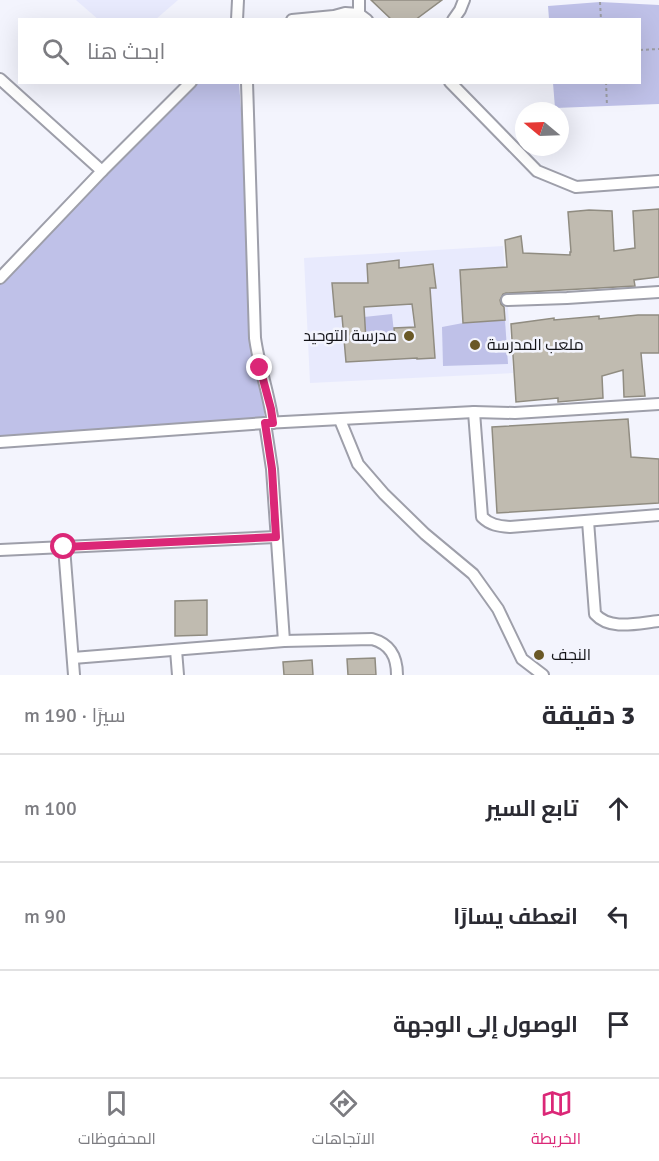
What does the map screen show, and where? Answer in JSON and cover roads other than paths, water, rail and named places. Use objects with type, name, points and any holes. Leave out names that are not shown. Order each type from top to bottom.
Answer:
[{"type":"street","points":[[237,18],[238,0]]},
{"type":"street","points":[[313,18],[345,13],[363,17],[359,0]]},
{"type":"street","points":[[454,18],[464,0]]},
{"type":"street","points":[[0,79],[102,171]]},
{"type":"street","points":[[0,278],[189,84]]},
{"type":"street","points":[[247,84],[255,338],[260,368],[270,402],[269,423],[284,641]]},
{"type":"street","points":[[452,84],[537,171],[576,187],[659,181]]},
{"type":"street","points":[[507,300],[659,292]]},
{"type":"street","points":[[0,442],[269,423],[474,412],[515,413],[659,404]]},
{"type":"street","points":[[474,412],[482,517],[486,521],[495,526],[510,527],[659,515]]},
{"type":"street","points":[[340,420],[358,464],[384,494],[425,534],[473,574],[498,609],[522,659],[543,675]]},
{"type":"street","points":[[588,521],[595,614],[600,620],[609,624],[659,621]]},
{"type":"street","points":[[0,550],[276,537]]},
{"type":"street","points":[[64,547],[74,675]]},
{"type":"street","points":[[73,658],[284,641],[372,639],[381,642],[393,654],[397,662],[397,675]]},
{"type":"street","points":[[176,650],[178,675]]},
{"type":"place","name":"مدرسة التوحيد","points":[[409,336]]},
{"type":"place","name":"ملعب المدرسة","points":[[475,345]]},
{"type":"place","name":"النجف","points":[[539,655]]}]
